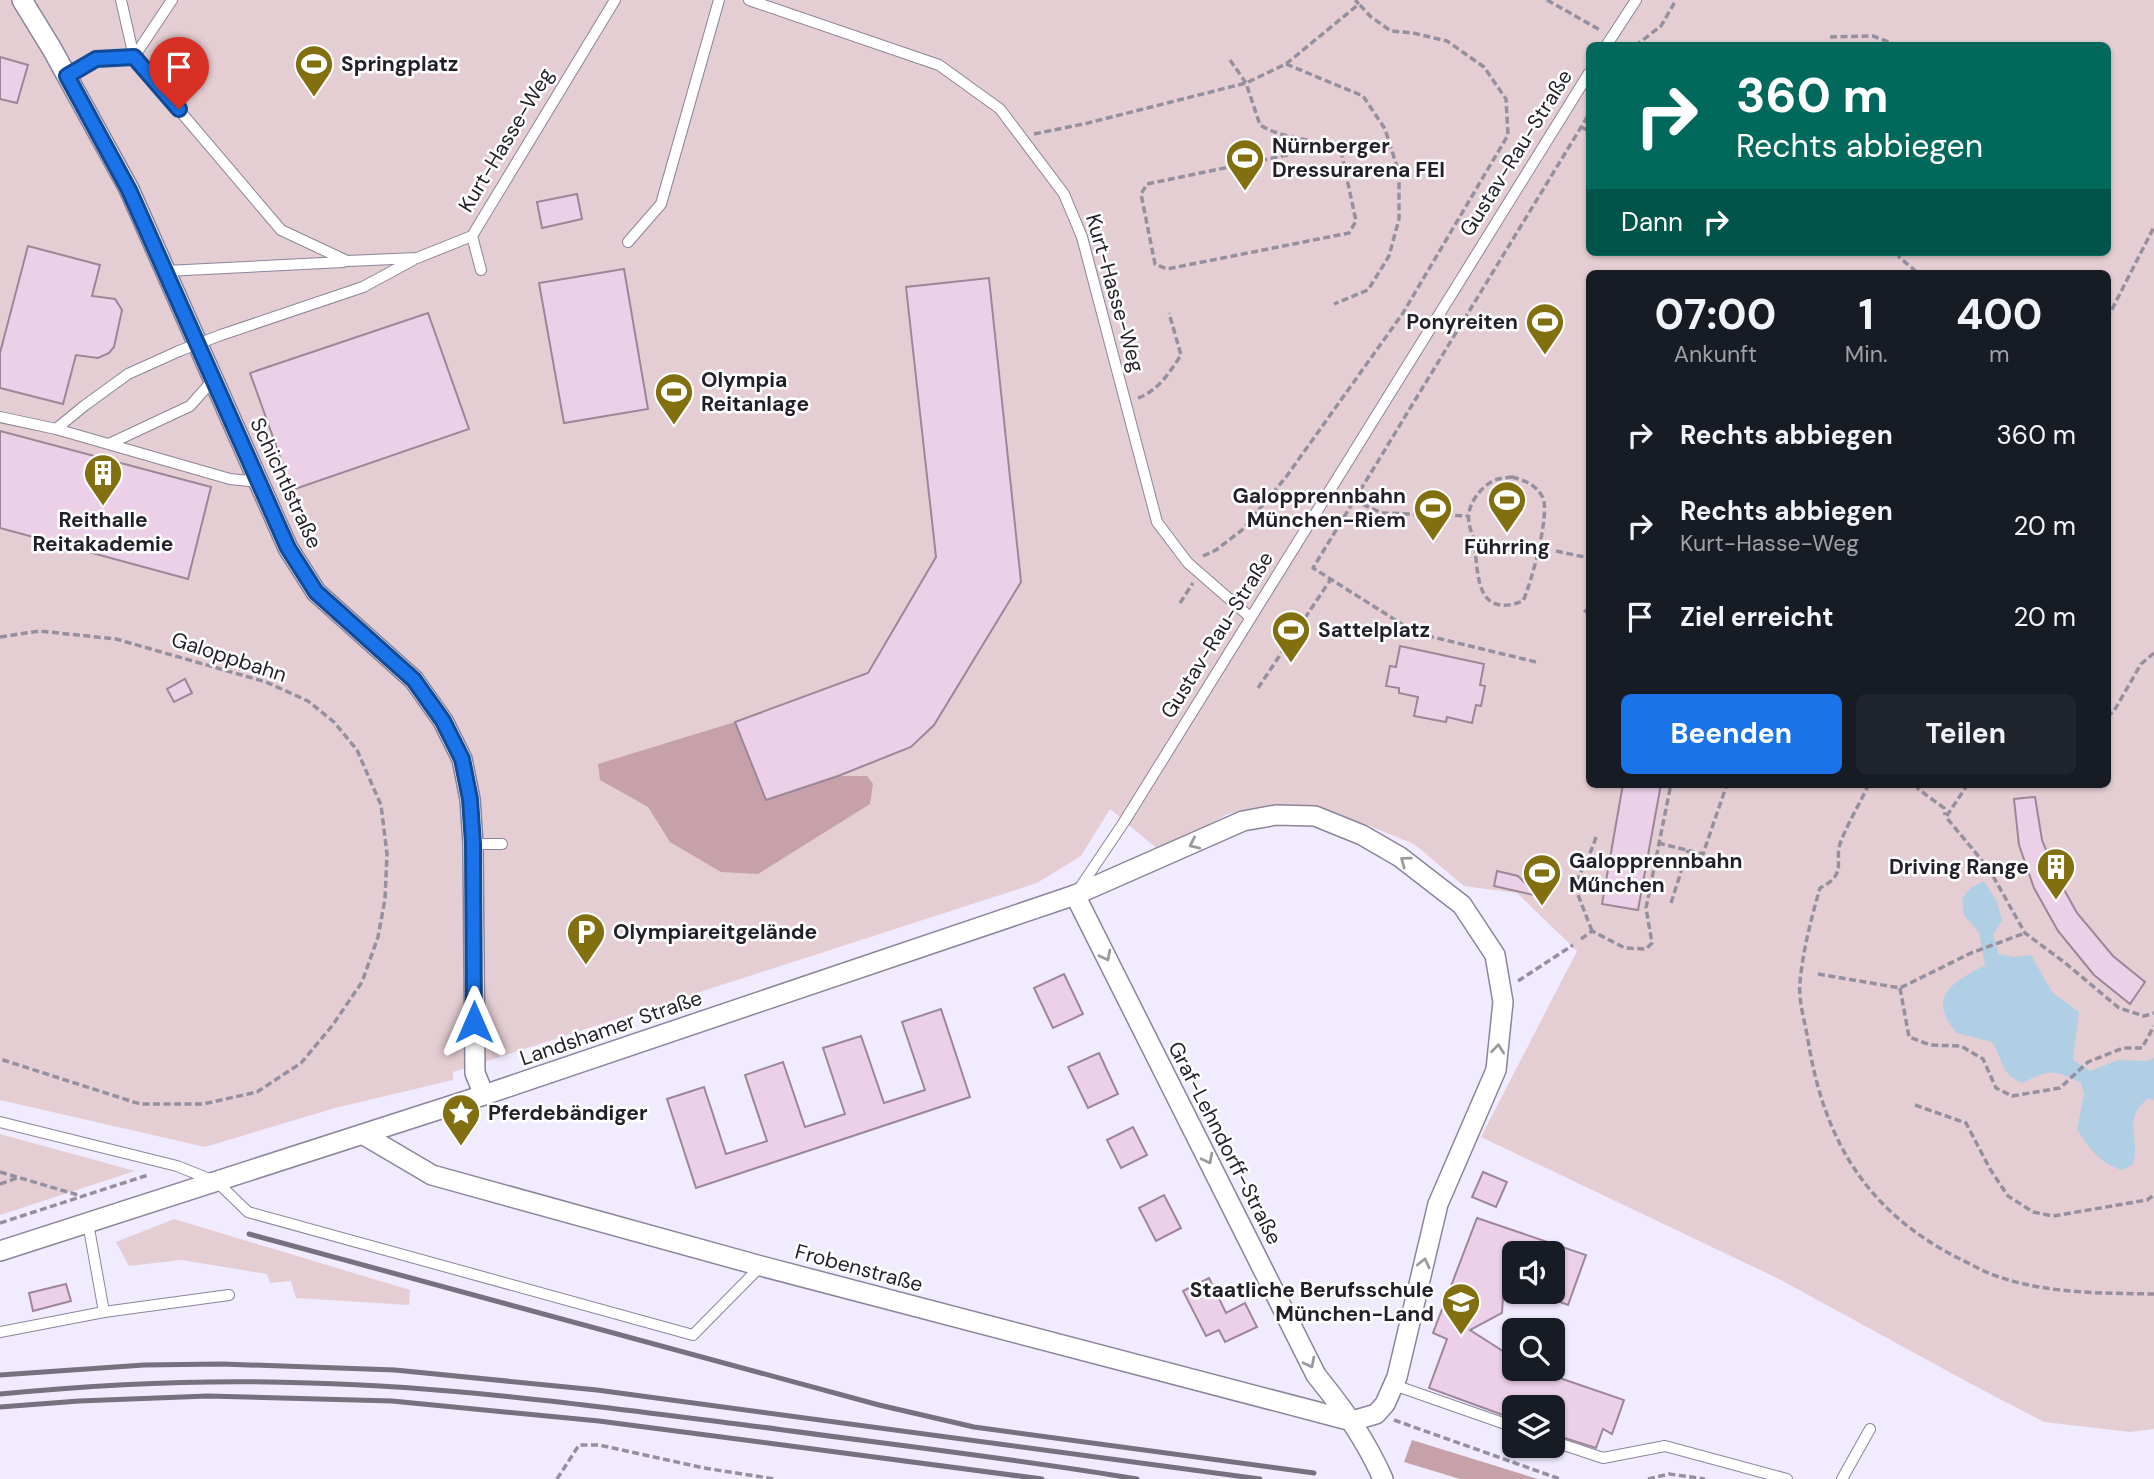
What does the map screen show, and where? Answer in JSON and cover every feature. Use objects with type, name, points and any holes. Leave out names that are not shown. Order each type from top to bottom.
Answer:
[{"type":"street","name":"Schichtlstraße","points":[[22,0],[129,190],[215,378],[288,548],[316,592],[414,680],[443,721],[462,759],[470,799],[473,844],[475,1073],[484,1096]]},
{"type":"street","name":"Landshamer Straße","points":[[0,1251],[484,1096],[1075,895],[1243,821],[1276,815],[1315,816],[1362,835],[1401,857],[1462,905],[1495,955],[1503,1002],[1496,1070],[1438,1204],[1396,1381],[1385,1404],[1376,1414]]},
{"type":"street","name":"Graf-Lehndorff-Straße","points":[[1075,895],[1316,1375],[1352,1420],[1369,1447],[1383,1479]]},
{"type":"street","name":"Frobenstraße","points":[[364,1135],[432,1175],[761,1266],[1352,1420]]},
{"type":"street","points":[[1352,1420],[1376,1414]]},
{"type":"lane","points":[[121,0],[134,57]]},
{"type":"lane","points":[[134,57],[172,0]]},
{"type":"lane","name":"Kurt-Hasse-Weg","points":[[134,57],[281,230],[347,261],[416,258],[471,236],[615,0]]},
{"type":"lane","points":[[628,242],[661,204],[719,0]]},
{"type":"lane","name":"Kurt-Hasse-Weg","points":[[749,0],[939,65],[1000,109],[1064,194],[1082,237],[1157,522],[1188,563],[1250,617]]},
{"type":"lane","points":[[1609,41],[1636,0]]},
{"type":"lane","points":[[67,76],[96,59],[134,57]]},
{"type":"lane","name":"Gustav-Rau-Straße","points":[[1075,895],[1124,822],[1586,78]]},
{"type":"lane","points":[[471,236],[481,270]]},
{"type":"lane","points":[[57,429],[128,374],[221,335],[363,287],[416,258]]},
{"type":"lane","points":[[166,271],[347,261]]},
{"type":"lane","points":[[111,443],[190,406],[215,378]]},
{"type":"lane","points":[[0,417],[111,443],[230,479],[260,482]]},
{"type":"lane","points":[[473,844],[502,844]]},
{"type":"lane","points":[[0,1122],[177,1166],[217,1182],[248,1212],[693,1335],[761,1266]]},
{"type":"lane","points":[[88,1223],[104,1312]]},
{"type":"lane","points":[[0,1332],[104,1312],[229,1295]]},
{"type":"lane","points":[[1396,1381],[1502,1422]]},
{"type":"lane","points":[[1842,1479],[1870,1429]]},
{"type":"lane","points":[[1565,1445],[1603,1458],[1665,1446],[1787,1479]]},
{"type":"path","points":[[1547,0],[1609,41]]},
{"type":"path","points":[[1640,42],[1661,26],[1676,0]]},
{"type":"path","points":[[1021,136],[1088,123],[1246,83],[1286,64],[1357,2],[1371,17],[1391,31],[1447,41],[1484,66],[1506,99],[1508,135],[1403,313],[1286,477],[1242,530],[1216,550],[1188,563]]},
{"type":"path","points":[[1830,37],[1873,36],[1889,42]]},
{"type":"path","points":[[1230,60],[1246,83],[1260,125],[1275,134],[1331,145],[1341,151],[1356,221],[1349,233],[1167,269],[1155,264],[1141,194],[1147,184],[1331,145]]},
{"type":"path","points":[[1286,64],[1363,96],[1385,129],[1399,173],[1399,219],[1389,256],[1368,290],[1334,304]]},
{"type":"path","points":[[1536,662],[1416,633],[1313,568],[1586,119]]},
{"type":"path","points":[[1581,127],[1586,130]]},
{"type":"path","points":[[2111,310],[2154,227]]},
{"type":"path","points":[[1899,256],[1915,270]]},
{"type":"path","points":[[1125,402],[1142,397],[1158,386],[1181,355],[1169,313]]},
{"type":"path","points":[[1512,477],[1529,482],[1543,498],[1544,516],[1531,585],[1523,601],[1508,607],[1494,604],[1482,593],[1477,576],[1474,537],[1468,516],[1480,490],[1493,480],[1512,477]]},
{"type":"path","points":[[1353,500],[1382,513],[1468,516]]},
{"type":"path","points":[[1556,551],[1586,557]]},
{"type":"path","points":[[1180,603],[1200,573]]},
{"type":"path","points":[[1258,688],[1331,579]]},
{"type":"path","name":"Galoppbahn","points":[[0,637],[39,631],[116,639],[266,682],[308,701],[334,722],[357,750],[381,804],[387,854],[385,899],[379,937],[362,982],[332,1026],[301,1063],[257,1092],[203,1104],[140,1104],[0,1059]]},
{"type":"path","points":[[2111,714],[2141,664],[2154,653]]},
{"type":"path","points":[[1596,836],[1575,887],[1592,930],[1625,948],[1646,949],[1652,943],[1646,908],[1670,788]]},
{"type":"path","points":[[1658,843],[1703,854],[1726,788]]},
{"type":"path","points":[[1867,788],[1839,844],[1840,864],[1831,883],[1820,888],[1810,922],[1799,985],[1811,1055],[1832,1128],[1865,1186],[1902,1223],[1933,1245],[1991,1274],[2029,1285],[2080,1293],[2154,1294]]},
{"type":"path","points":[[1918,788],[1944,808],[1946,817],[1989,869],[2025,933],[2119,1008],[2144,1016],[2154,1013]]},
{"type":"path","points":[[1946,817],[1965,788]]},
{"type":"path","points":[[1671,903],[1688,850]]},
{"type":"path","points":[[1649,852],[1656,853]]},
{"type":"path","points":[[1581,939],[1592,930]]},
{"type":"path","points":[[1818,974],[1900,988],[1971,953],[2025,933]]},
{"type":"path","points":[[1501,992],[1573,945]]},
{"type":"path","points":[[1900,988],[1909,1037],[1930,1045],[1961,1046],[1983,1059],[1996,1088],[2011,1096],[2060,1088],[2088,1062],[2123,1048],[2142,1048],[2154,1026]]},
{"type":"path","points":[[1915,1105],[1966,1123],[1990,1169],[2008,1196],[2033,1212],[2053,1216],[2147,1200],[2154,1195]]},
{"type":"path","points":[[0,1223],[80,1195],[177,1166]]},
{"type":"path","points":[[0,1172],[80,1195]]},
{"type":"path","points":[[0,1184],[19,1177]]},
{"type":"path","points":[[1376,1414],[1560,1479]]},
{"type":"path","points":[[557,1479],[579,1445],[599,1445],[704,1468],[775,1479]]},
{"type":"path","points":[[1648,1479],[1669,1474],[1706,1479]]},
{"type":"shaded area","name":"Olympia Reitanlage","points":[[0,0],[2154,0],[2154,1429],[2130,1432],[2044,1422],[1779,1279],[1481,1137],[1577,951],[1517,893],[1464,886],[1414,844],[1362,823],[1319,810],[1274,805],[1228,814],[1160,851],[1110,809],[1081,856],[1037,883],[453,1072],[453,1080],[335,1108],[205,1147],[0,1100]]},
{"type":"shaded area","points":[[735,722],[766,800],[838,776],[867,776],[873,784],[870,804],[758,874],[721,872],[670,842],[648,807],[600,780],[598,764]]},
{"type":"shaded area","points":[[0,1134],[135,1171],[0,1215]]},
{"type":"shaded area","points":[[174,1219],[410,1290],[409,1305],[296,1298],[291,1281],[270,1283],[267,1274],[181,1260],[129,1266],[116,1242]]},
{"type":"shaded area","points":[[1412,1440],[1538,1479],[1460,1479],[1404,1462]]},
{"type":"water","points":[[1984,881],[1997,902],[2002,920],[1993,935],[1999,954],[2014,957],[2031,955],[2052,992],[2079,1012],[2073,1060],[2090,1071],[2118,1060],[2148,1061],[2154,1058],[2154,1100],[2149,1098],[2136,1113],[2133,1164],[2123,1170],[2102,1160],[2077,1129],[2084,1094],[2081,1083],[2051,1072],[2022,1083],[2009,1075],[1992,1042],[1957,1033],[1943,1010],[1943,1000],[1954,984],[1985,965],[1979,933],[1964,915],[1962,899],[1970,888]]},
{"type":"building","points":[[0,57],[28,65],[17,103],[0,99]]},
{"type":"building","points":[[577,194],[582,219],[542,228],[537,202]]},
{"type":"building","points":[[28,246],[100,265],[92,296],[115,299],[122,310],[114,347],[109,353],[98,358],[76,355],[63,404],[0,388],[0,353]]},
{"type":"building","points":[[624,269],[648,409],[564,423],[539,283]]},
{"type":"building","points":[[989,278],[1021,582],[934,725],[911,747],[838,776],[766,800],[735,722],[868,673],[936,557],[906,287]]},
{"type":"building","points":[[428,313],[469,429],[292,490],[250,373]]},
{"type":"building","name":"Reithalle Reitakademie","points":[[0,431],[211,487],[188,579],[0,528]]},
{"type":"building","points":[[1400,646],[1484,664],[1480,685],[1485,686],[1481,706],[1476,705],[1472,723],[1447,717],[1446,722],[1414,716],[1418,697],[1399,693],[1399,688],[1386,686],[1390,666],[1396,667]]},
{"type":"building","points":[[185,679],[192,693],[174,702],[167,689]]},
{"type":"building","points":[[1622,788],[1660,788],[1638,910],[1602,904]]},
{"type":"building","name":"Driving Range","points":[[2035,797],[2042,840],[2056,875],[2077,913],[2113,956],[2145,982],[2130,1004],[2094,975],[2058,931],[2034,888],[2019,845],[2014,799]]},
{"type":"building","points":[[1497,871],[1518,876],[1538,896],[1494,886]]},
{"type":"building","points":[[1064,974],[1083,1014],[1053,1028],[1034,988]]},
{"type":"building","points":[[941,1009],[970,1097],[696,1188],[667,1099],[704,1087],[726,1154],[767,1141],[745,1075],[783,1062],[805,1127],[845,1114],[823,1048],[861,1036],[884,1103],[925,1090],[902,1022]]},
{"type":"building","points":[[1099,1053],[1118,1094],[1088,1108],[1068,1067]]},
{"type":"building","points":[[1133,1127],[1147,1155],[1121,1168],[1107,1140]]},
{"type":"building","points":[[1483,1172],[1507,1182],[1496,1207],[1472,1197]]},
{"type":"building","points":[[1164,1195],[1181,1228],[1156,1241],[1139,1208]]},
{"type":"building","name":"Staatliche Berufsschule München-Land","points":[[1477,1218],[1545,1241],[1502,1241],[1502,1313],[1470,1330],[1502,1350],[1502,1381],[1565,1380],[1624,1400],[1612,1434],[1603,1429],[1596,1448],[1565,1438],[1565,1395],[1502,1395],[1502,1415],[1429,1388],[1447,1339],[1433,1333]]},
{"type":"building","name":"Staatliche Berufsschule München-Land","points":[[1565,1248],[1586,1255],[1568,1305],[1565,1304]]},
{"type":"building","points":[[1209,1278],[1226,1313],[1245,1303],[1257,1327],[1225,1342],[1219,1330],[1206,1336],[1183,1291]]},
{"type":"building","points":[[66,1284],[71,1301],[33,1311],[29,1293]]},
{"type":"railway","points":[[249,1234],[879,1405],[974,1427],[1314,1473]]},
{"type":"railway","points":[[0,1375],[144,1365],[222,1364],[395,1370],[597,1390],[1260,1479]]},
{"type":"railway","points":[[0,1394],[193,1382],[310,1383],[423,1389],[648,1413],[1137,1479]]},
{"type":"railway","points":[[0,1407],[208,1396],[392,1401],[599,1421],[1042,1479]]},
{"type":"place","name":"Springplatz","points":[[314,98]]},
{"type":"place","name":"Nürnberger Dressurarena FEI","points":[[1245,192]]},
{"type":"place","name":"Ponyreiten","points":[[1545,356]]},
{"type":"place","name":"Olympia Reitanlage","points":[[674,426]]},
{"type":"place","name":"Reithalle Reitakademie","points":[[103,507]]},
{"type":"place","name":"Führring","points":[[1507,534]]},
{"type":"place","name":"Galopprennbahn München-Riem","points":[[1433,542]]},
{"type":"place","name":"Sattelplatz","points":[[1291,664]]},
{"type":"place","name":"Driving Range","points":[[2056,901]]},
{"type":"place","name":"Galopprennbahn Műnchen","points":[[1542,907]]},
{"type":"place","name":"Olympiareitgelände","points":[[586,966]]},
{"type":"place","name":"Pferdebändiger","points":[[461,1147]]},
{"type":"place","name":"Staatliche Berufsschule München-Land","points":[[1461,1336]]},
{"type":"route","points":[[179,109],[134,57],[96,59],[67,76],[129,190],[215,378],[288,548],[316,592],[414,680],[443,721],[462,759],[470,799],[473,844],[474,1022]]}]
